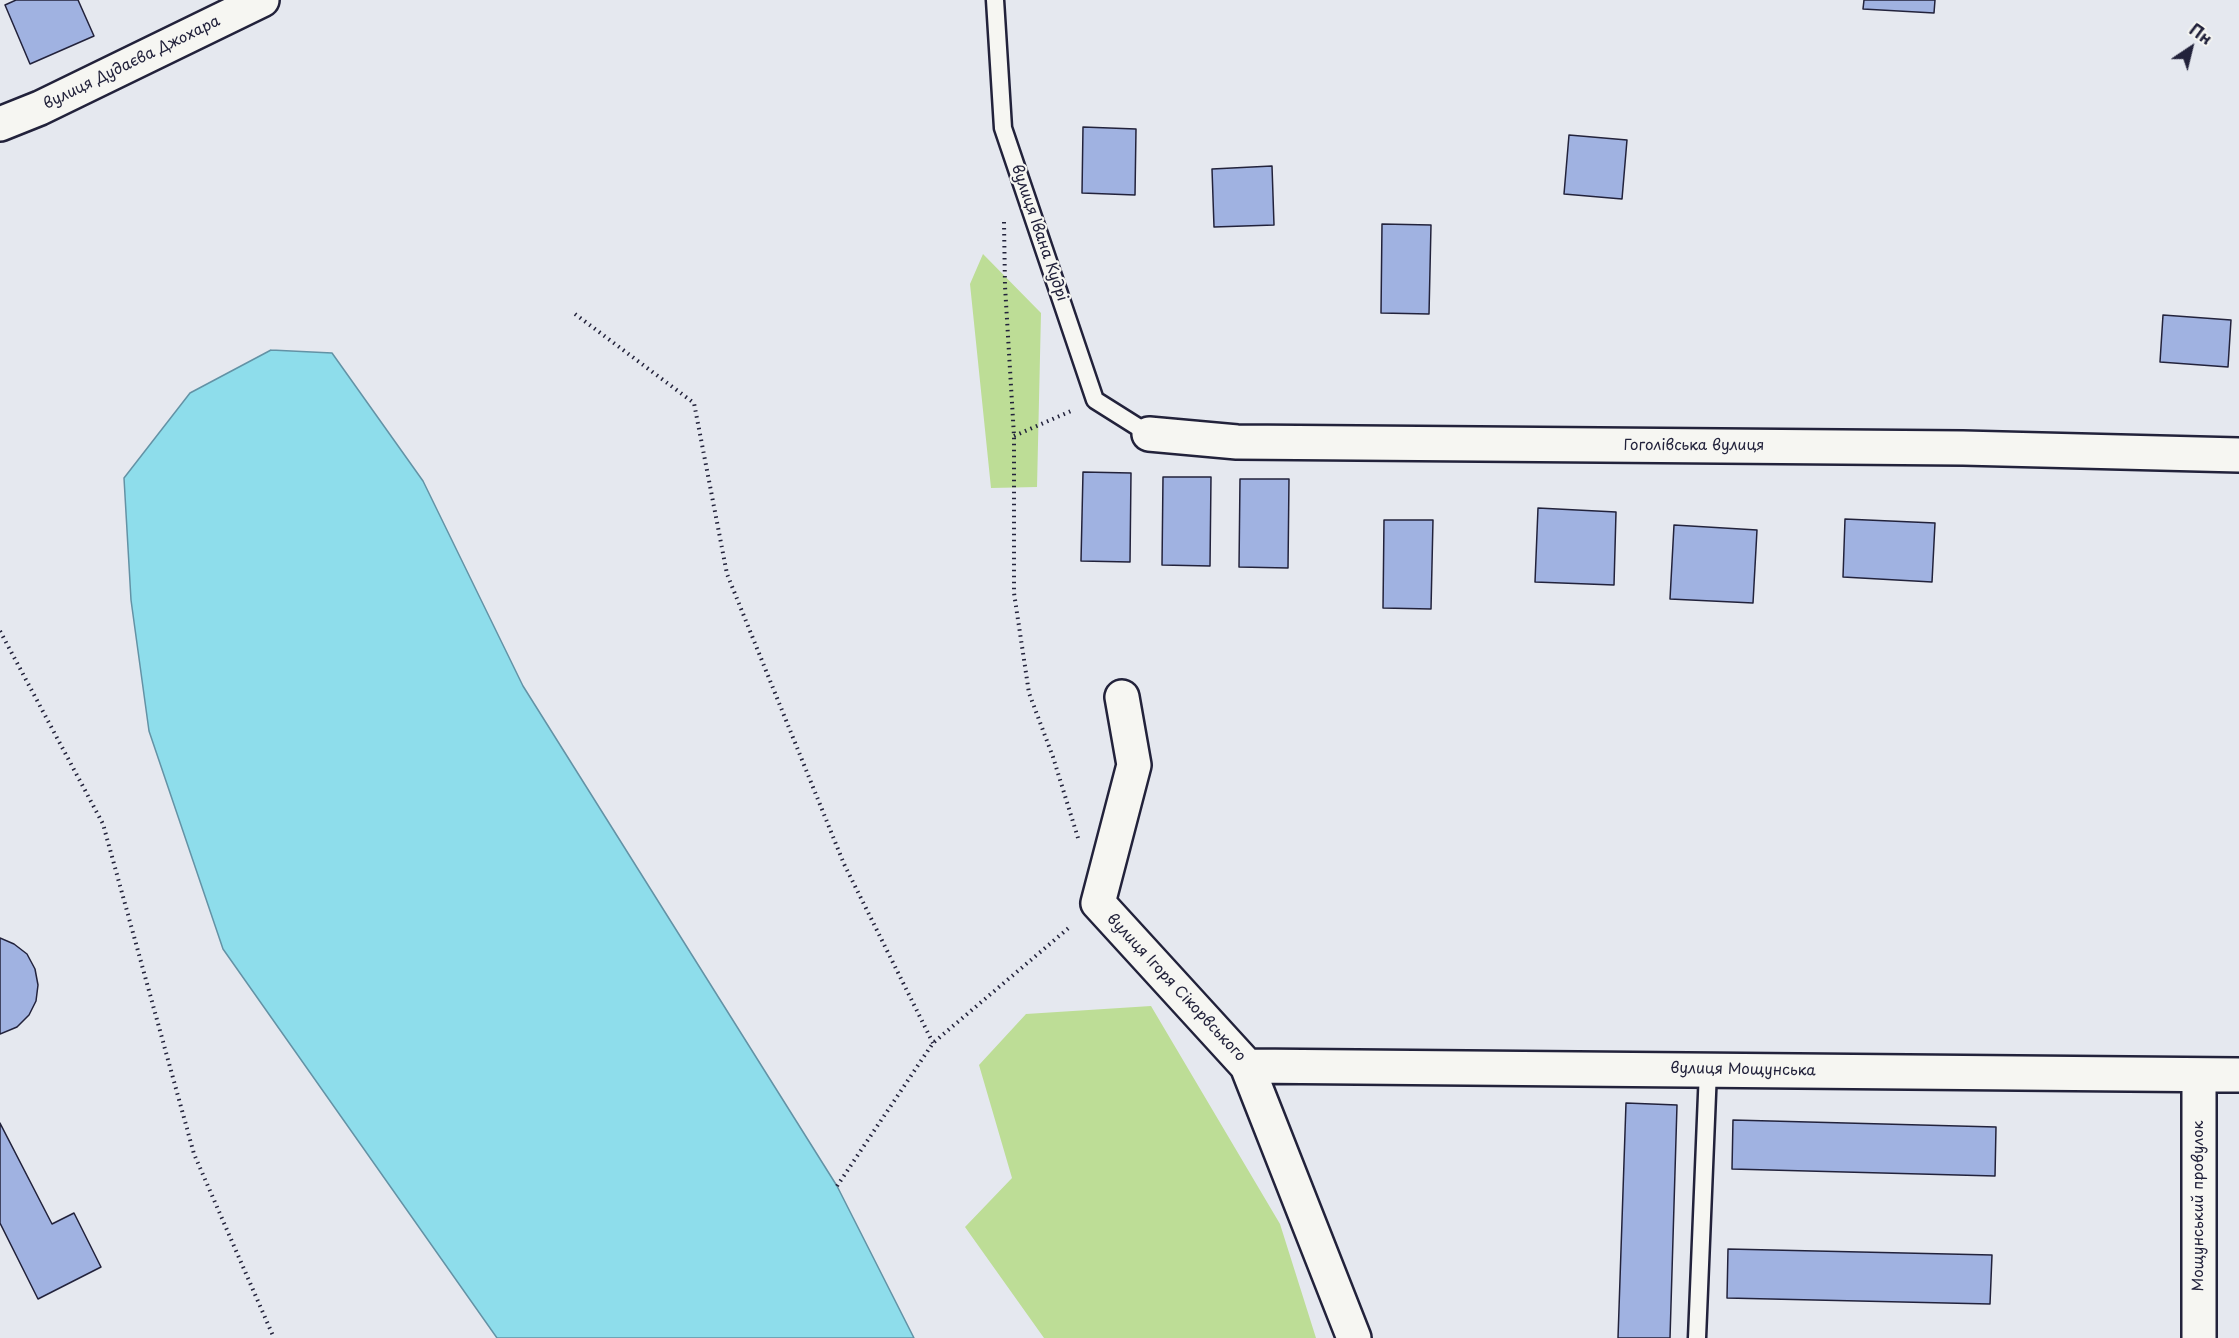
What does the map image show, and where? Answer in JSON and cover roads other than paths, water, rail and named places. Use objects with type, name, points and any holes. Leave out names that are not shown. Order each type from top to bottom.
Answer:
[{"type":"street","name":"вулиця Дудаєва Джохара","points":[[0,124],[40,108],[262,0]]},
{"type":"street","name":"Гоголівська вулиця","points":[[1149,434],[1237,442],[1964,448],[2239,455]]},
{"type":"street","name":"вулиця Ігоря Сікорвського","points":[[1122,698],[1134,765],[1098,903],[1247,1066],[1354,1338]]},
{"type":"street","name":"вулиця Мощунська","points":[[1247,1066],[2239,1075]]},
{"type":"street","name":"Мощунський провулок","points":[[2199,1075],[2199,1338]]},
{"type":"lane","name":"вулиця Івана Кудрі","points":[[995,0],[1003,128],[1095,400],[1149,434]]},
{"type":"lane","points":[[1696,1338],[1708,1070]]},
{"type":"water","points":[[271,350],[332,353],[423,481],[523,686],[837,1186],[914,1338],[497,1338],[223,949],[149,731],[131,600],[124,478],[190,393]]}]
